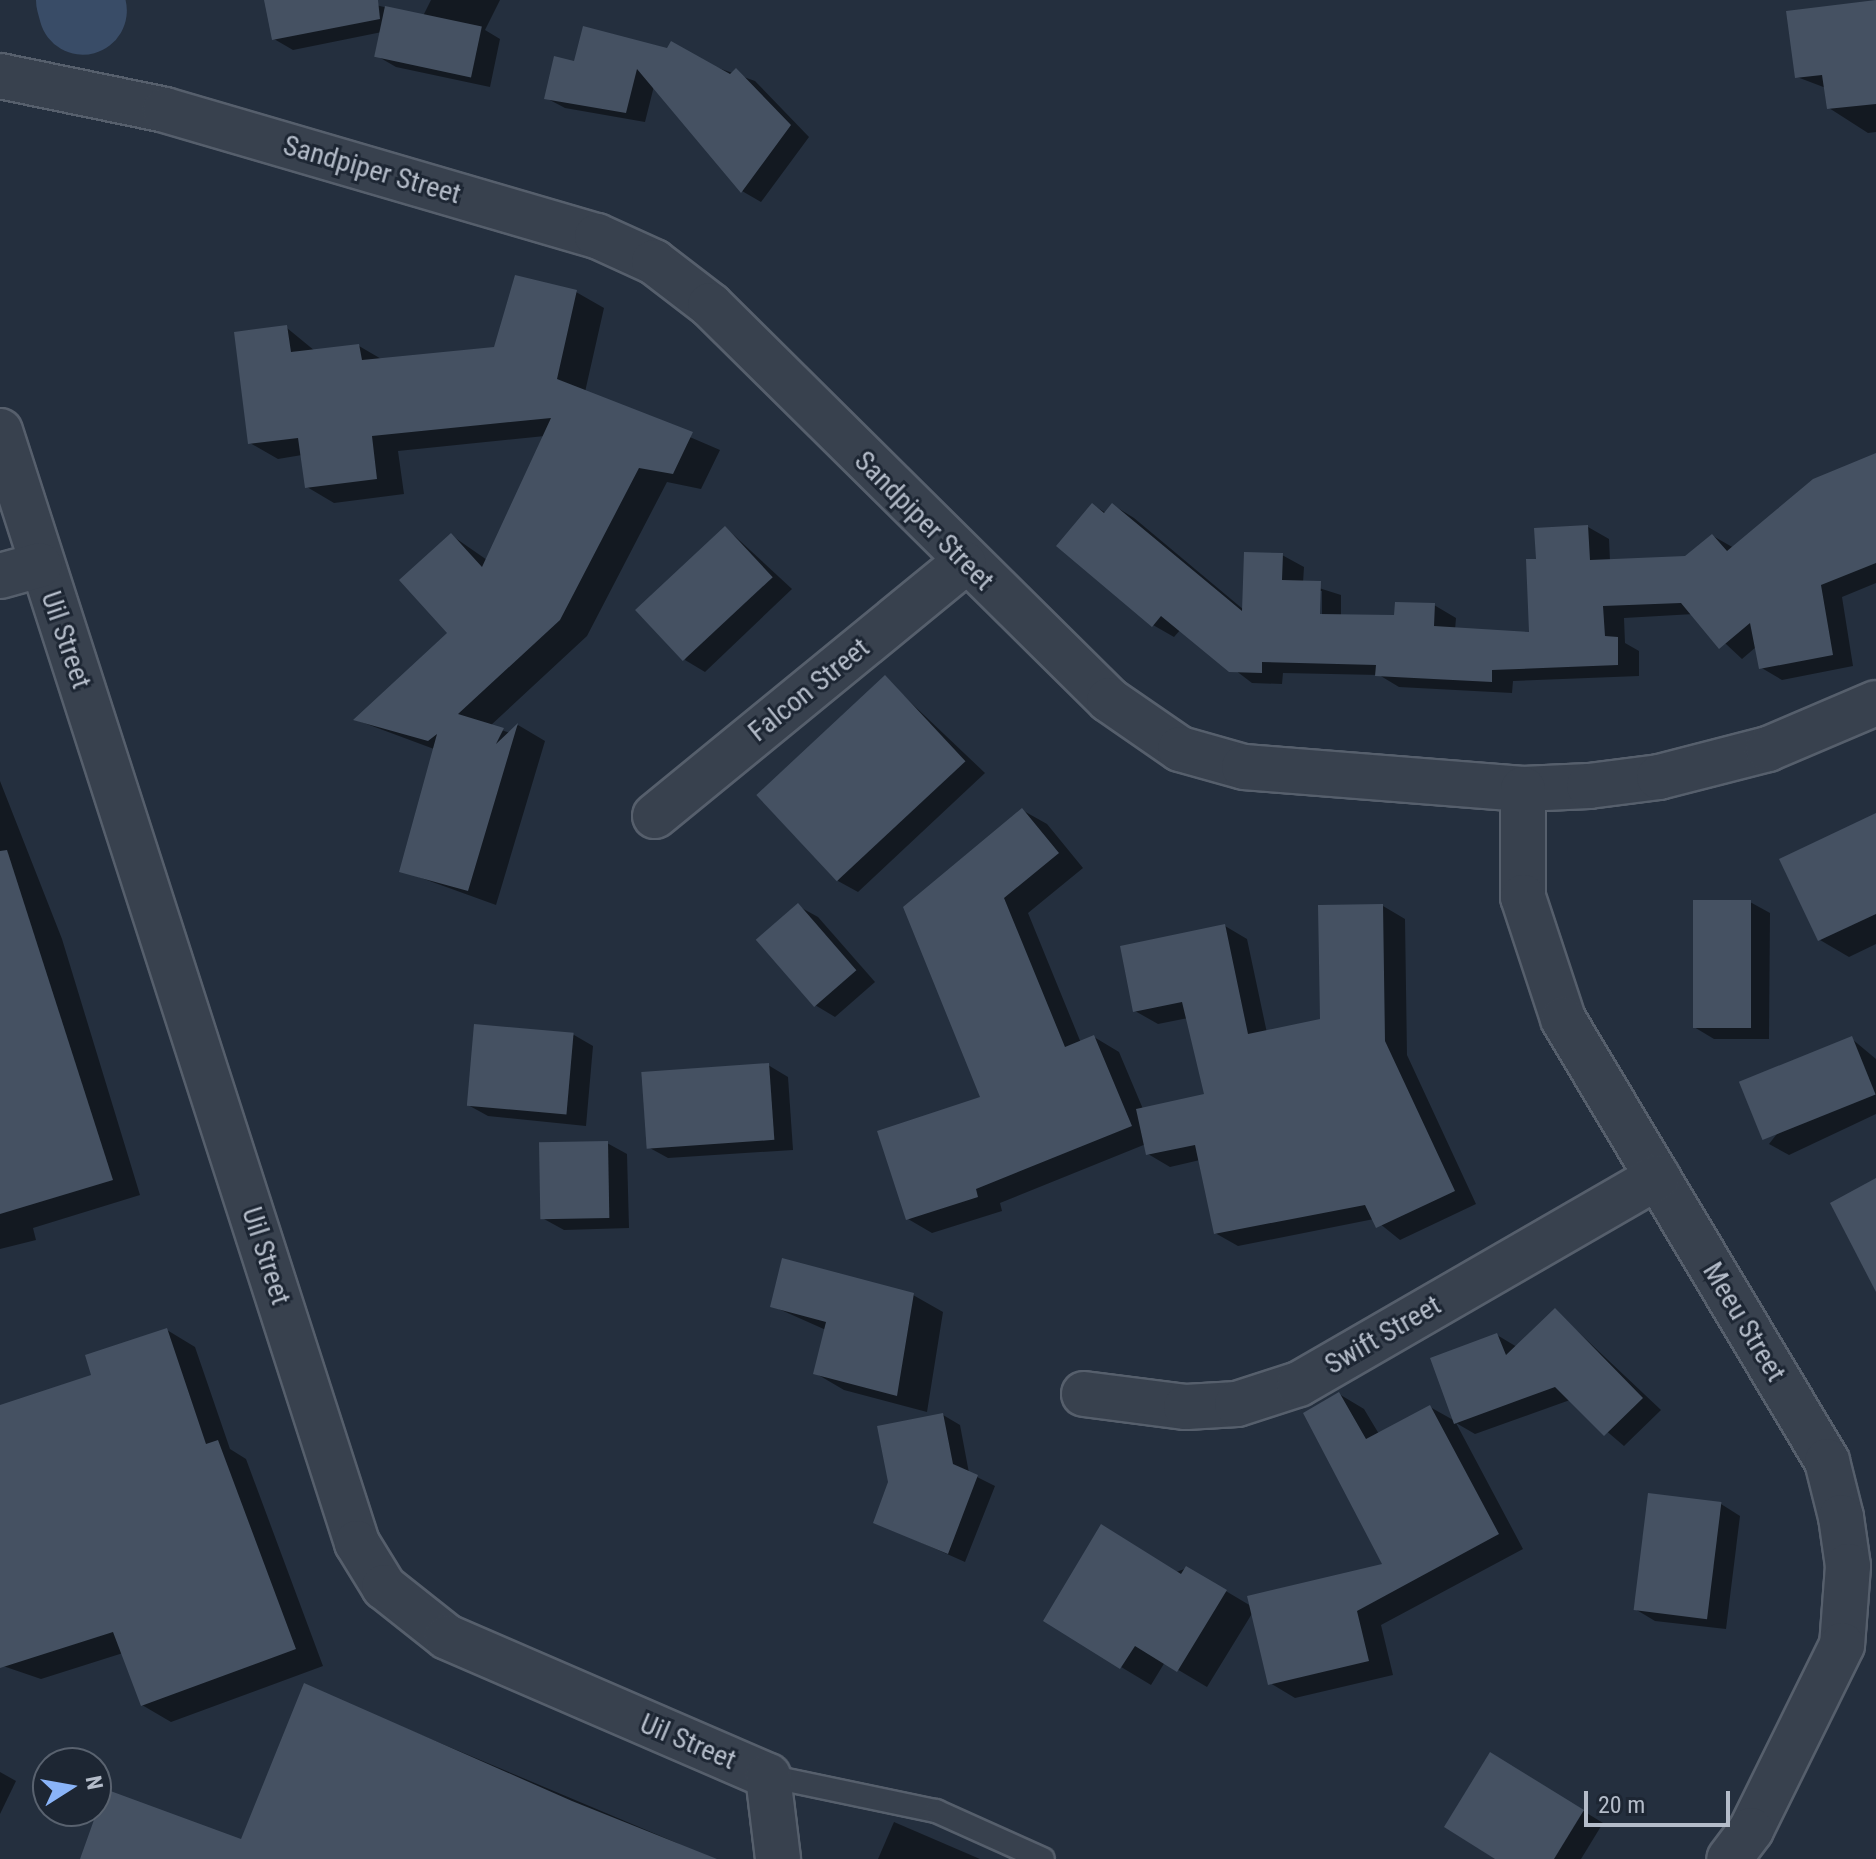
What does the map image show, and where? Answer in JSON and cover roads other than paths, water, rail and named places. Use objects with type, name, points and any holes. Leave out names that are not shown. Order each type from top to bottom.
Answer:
[{"type":"street","name":"Sandpiper Street","points":[[0,76],[226,128],[597,236],[654,262],[710,305],[964,563],[1109,700],[1180,749],[1244,767],[1523,789],[1659,777],[1768,749],[1876,703]]},
{"type":"street","name":"Uil Street","points":[[0,431],[20,570],[164,928],[357,1543],[384,1587],[447,1637],[768,1776],[778,1859]]},
{"type":"street","name":"Falcon Street","points":[[655,816],[964,563]]},
{"type":"street","name":"Meeu Street","points":[[1523,789],[1523,897],[1536,953],[1563,1019],[1827,1461],[1848,1566],[1859,1652],[1751,1830],[1729,1859]]},
{"type":"street","name":"Swift Street","points":[[1084,1394],[1186,1407],[1237,1404],[1299,1384],[1657,1177]]},
{"type":"lane","points":[[768,1776],[936,1811],[1043,1859]]},
{"type":"waterway","points":[[80,0],[83,11]]}]
